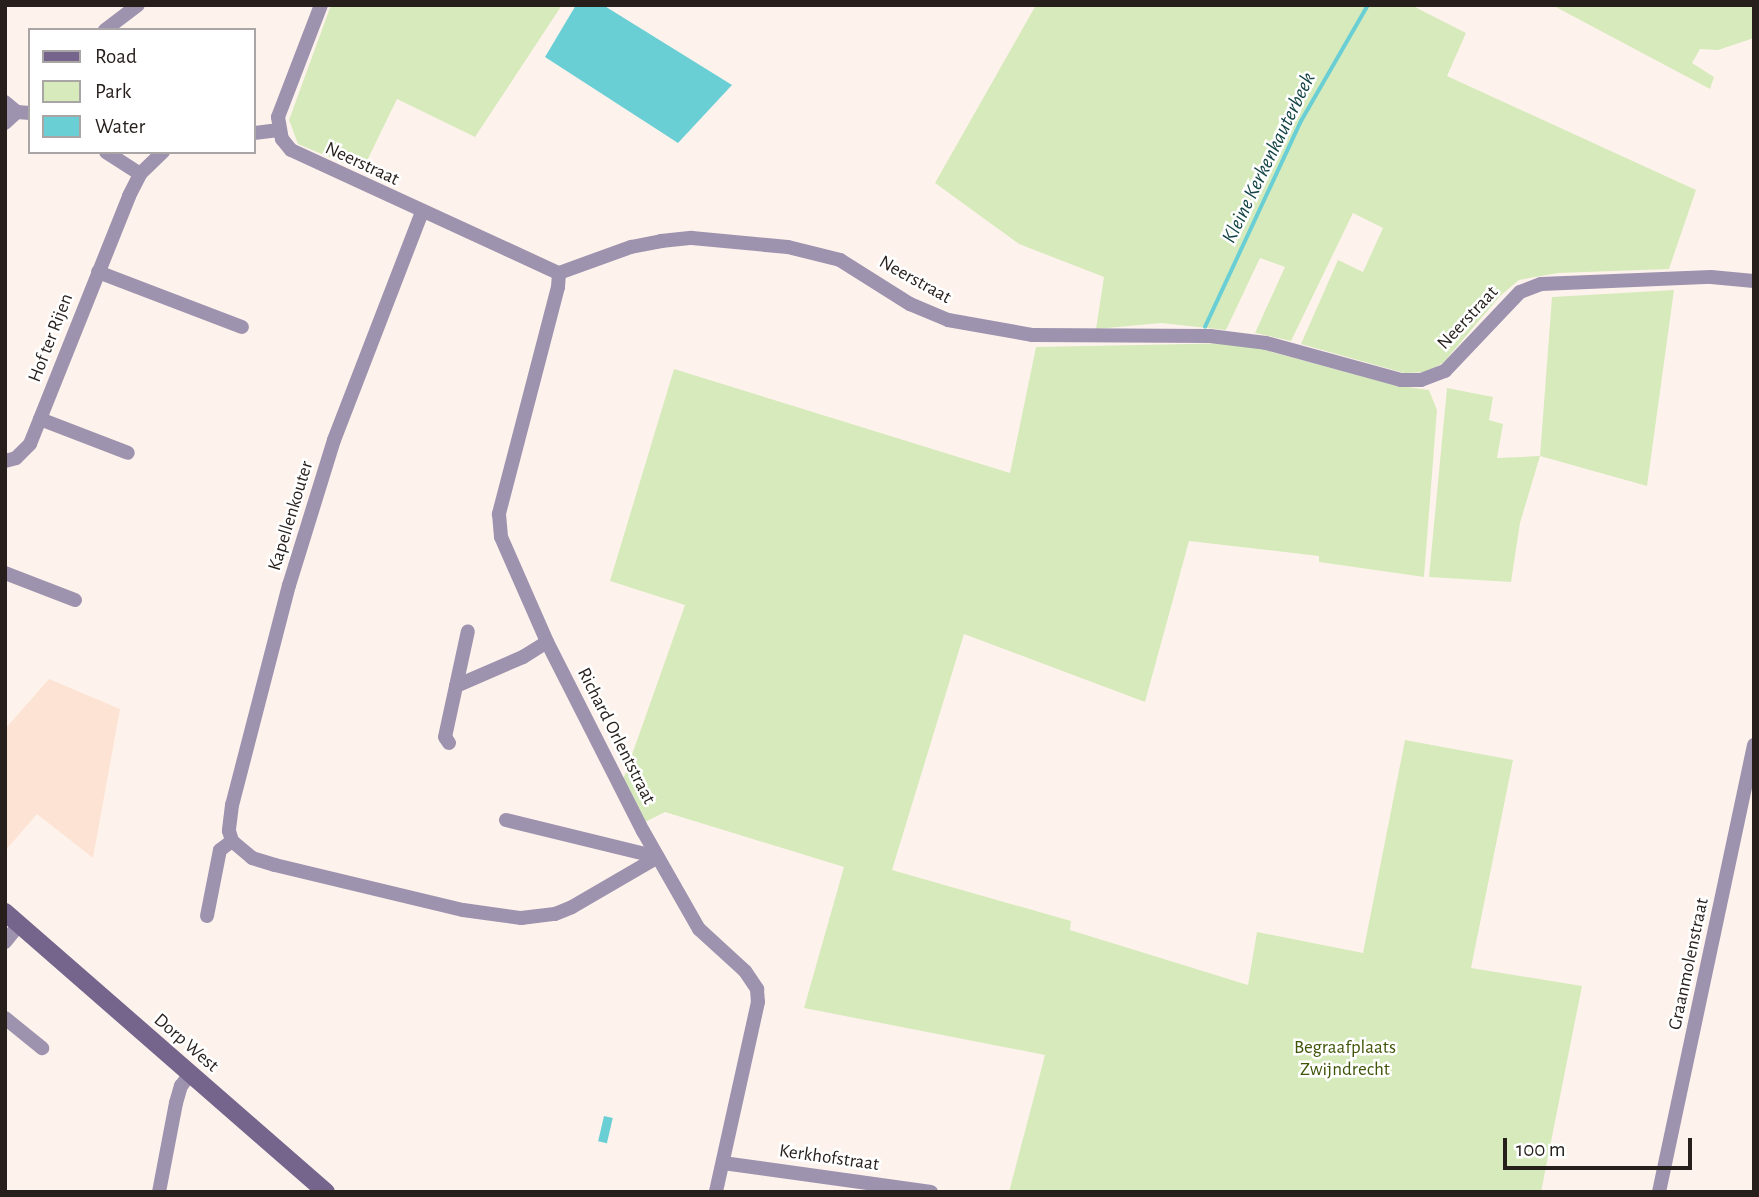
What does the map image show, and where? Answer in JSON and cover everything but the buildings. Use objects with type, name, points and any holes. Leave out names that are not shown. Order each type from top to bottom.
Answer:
[{"type":"main road","name":"Dorp West","points":[[5,912],[326,1192]]},
{"type":"street","points":[[108,28],[138,5]]},
{"type":"street","points":[[256,133],[279,130],[281,109],[321,5]]},
{"type":"street","points":[[5,102],[24,112]]},
{"type":"street","points":[[5,123],[24,112]]},
{"type":"street","name":"Neerstraat","points":[[279,130],[291,150],[300,157],[559,273],[631,247],[661,241],[692,238],[763,244],[810,251],[840,260],[910,304],[948,320],[1032,335],[1165,333],[1230,338],[1266,343],[1401,380],[1421,380],[1445,371],[1520,292],[1541,284],[1712,277],[1754,281]]},
{"type":"street","points":[[109,154],[140,174]]},
{"type":"street","name":"Hof ter Rijen","points":[[5,461],[24,452],[140,174],[161,154]]},
{"type":"street","name":"Kapellenkouter","points":[[207,916],[220,850],[232,841],[229,831],[232,805],[289,585],[334,440],[422,212]]},
{"type":"street","points":[[97,272],[242,327]]},
{"type":"street","name":"Richard Orlentstraat","points":[[559,273],[558,287],[499,514],[504,546],[547,642],[658,857],[699,929],[745,971],[757,989],[758,1002],[716,1192]]},
{"type":"street","points":[[40,419],[128,453]]},
{"type":"street","points":[[5,573],[75,600]]},
{"type":"street","points":[[449,743],[445,737],[468,631]]},
{"type":"street","points":[[456,686],[523,657],[547,642]]},
{"type":"street","name":"Graanmolenstraat","points":[[1660,1192],[1754,745]]},
{"type":"street","points":[[506,820],[658,857]]},
{"type":"street","points":[[232,841],[252,858],[275,865],[463,910],[521,918],[555,914],[572,907],[658,857]]},
{"type":"street","points":[[5,942],[19,925]]},
{"type":"street","points":[[5,1018],[42,1048]]},
{"type":"street","points":[[159,1192],[176,1103],[181,1086],[190,1074]]},
{"type":"street","name":"Kerkhofstraat","points":[[723,1163],[931,1192]]},
{"type":"shaded area","points":[[49,679],[120,709],[93,858],[37,814],[5,851],[5,729]]},
{"type":"green space","points":[[331,5],[562,5],[475,137],[397,99],[362,171],[298,144],[289,120]]},
{"type":"green space","points":[[1036,5],[1411,5],[1466,33],[1447,76],[1696,190],[1669,269],[1558,273],[1519,280],[1500,296],[1443,363],[1426,372],[1404,373],[1301,344],[1338,260],[1363,272],[1383,228],[1353,213],[1291,341],[1255,333],[1285,267],[1260,258],[1226,330],[1161,323],[1096,329],[1104,277],[1019,244],[935,183]]},
{"type":"green space","points":[[1552,5],[1754,5],[1754,38],[1718,50],[1700,49],[1692,63],[1714,77],[1710,89]]},
{"type":"green space","points":[[1674,290],[1647,486],[1540,456],[1552,297]]},
{"type":"green space","name":"Begraafplaats Zwijndrecht","points":[[1239,343],[1394,385],[1429,390],[1437,410],[1424,577],[1319,562],[1319,556],[1189,541],[1145,702],[964,634],[892,870],[1071,921],[1070,930],[1248,985],[1257,932],[1363,953],[1405,740],[1513,760],[1471,968],[1582,986],[1541,1192],[1009,1192],[1045,1055],[804,1008],[844,867],[665,812],[645,822],[623,780],[685,605],[610,581],[674,369],[1010,473],[1036,347]]},
{"type":"green space","points":[[1447,388],[1493,397],[1489,420],[1503,424],[1497,458],[1540,456],[1520,523],[1511,582],[1429,577]]},
{"type":"water","points":[[576,5],[603,5],[732,85],[678,143],[545,57]]},
{"type":"water","points":[[604,1116],[613,1118],[607,1143],[598,1141]]},
{"type":"waterway","name":"Kleine Kerkenkauterbeek","points":[[1205,327],[1301,121],[1368,5]]}]
